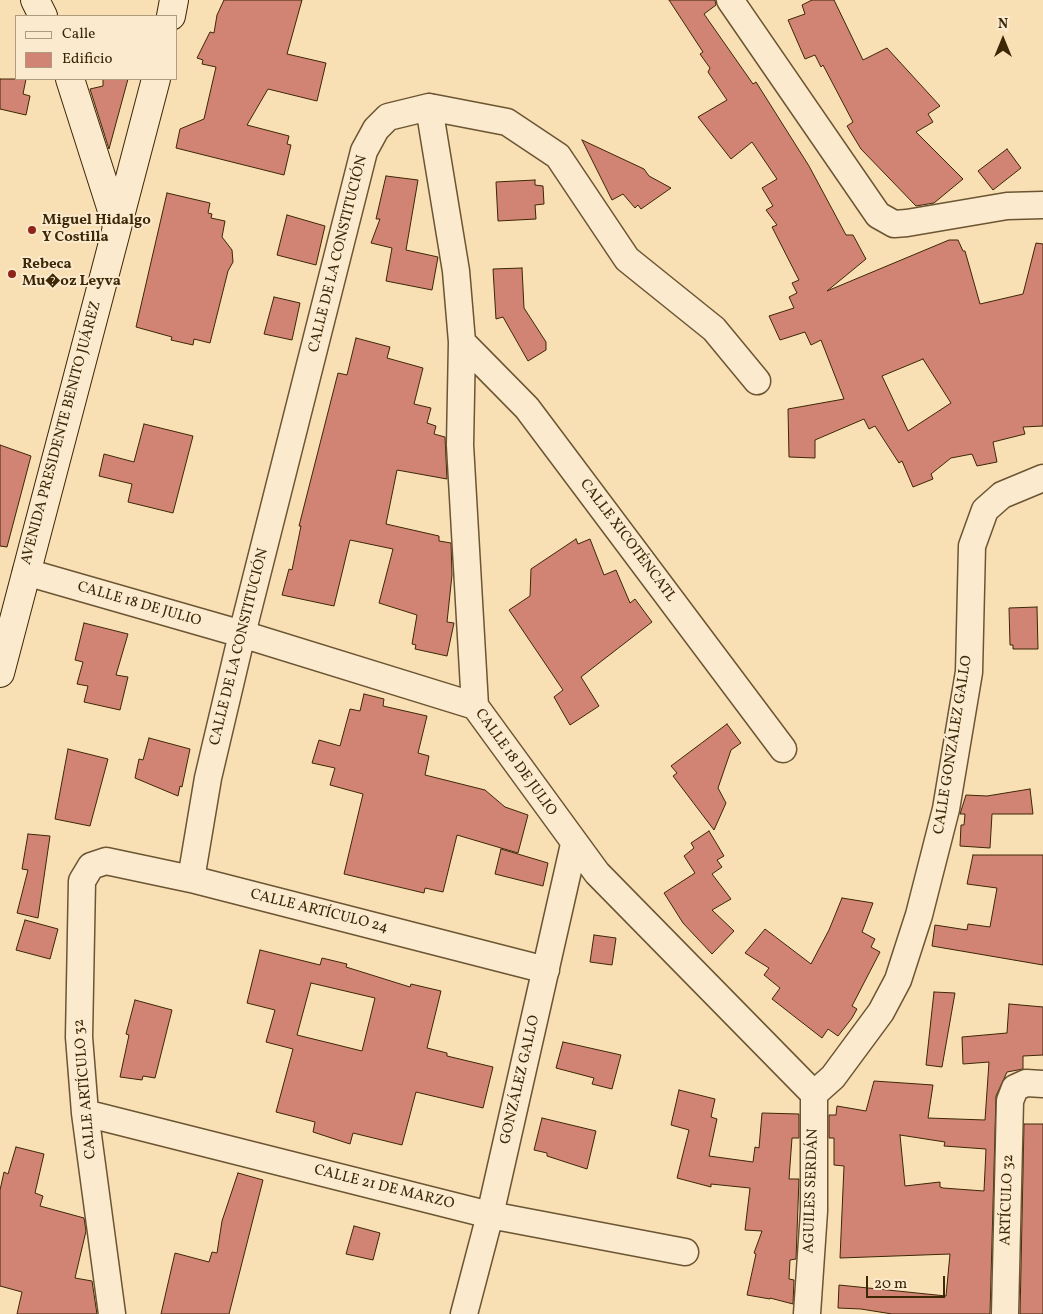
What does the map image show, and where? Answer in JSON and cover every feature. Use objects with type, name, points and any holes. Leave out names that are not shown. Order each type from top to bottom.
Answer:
[{"type":"street","points":[[35,0],[42,15]]},
{"type":"street","points":[[170,15],[174,0]]},
{"type":"street","points":[[730,0],[878,215],[894,224],[1006,206],[1043,205]]},
{"type":"street","points":[[70,80],[116,223]]},
{"type":"street","name":"AVENIDA PRESIDENTE BENITO JUÁREZ","points":[[0,672],[116,223],[156,80]]},
{"type":"street","points":[[475,706],[460,445],[462,342],[456,271],[429,107],[507,122],[558,156],[626,259],[714,329],[757,381]]},
{"type":"street","name":"CALLE DE LA CONSTITUCIÓN","points":[[191,879],[208,778],[242,634],[364,151],[376,130],[388,117],[429,107]]},
{"type":"street","name":"CALLE XICOTÉNCATL","points":[[462,342],[527,408],[783,749]]},
{"type":"street","name":"CALLE GONZÁLEZ GALLO","points":[[824,1085],[881,1012],[898,980],[919,915],[946,809],[969,672],[972,546],[985,510],[1002,495],[1043,478]]},
{"type":"street","name":"CALLE 18 DE JULIO","points":[[26,572],[242,634],[475,706],[597,873],[824,1085]]},
{"type":"street","name":"GONZÁLEZ GALLO","points":[[464,1314],[490,1215],[574,844]]},
{"type":"street","name":"CALLE ARTÍCULO 24","points":[[92,866],[106,861],[191,879],[546,970]]},
{"type":"street","name":"CALLE ARTÍCULO 32","points":[[92,866],[82,881],[79,1037],[85,1113],[112,1314]]},
{"type":"street","name":"ARTÍCULO 32","points":[[1004,1314],[1010,1101],[1016,1088],[1026,1083],[1043,1084]]},
{"type":"street","name":"AGUILES SERDÁN","points":[[806,1314],[824,1085]]},
{"type":"street","name":"CALLE 21 DE MARZO","points":[[85,1113],[490,1215],[685,1252]]},
{"type":"building","points":[[224,0],[302,0],[287,54],[326,63],[317,101],[268,89],[247,125],[289,136],[287,144],[291,145],[284,175],[176,148],[180,129],[204,119],[216,67],[202,64],[203,60],[197,58],[210,32],[214,33],[217,15]]},
{"type":"building","points":[[669,0],[715,0],[716,5],[704,14],[753,84],[756,82],[809,166],[846,235],[853,235],[866,259],[827,291],[949,240],[958,240],[963,251],[965,251],[980,304],[1023,294],[1036,243],[1043,244],[1043,426],[1023,427],[1025,434],[993,442],[997,462],[977,466],[972,454],[951,458],[931,474],[933,479],[913,487],[902,461],[899,463],[875,426],[869,429],[864,419],[815,440],[815,458],[789,457],[788,409],[844,399],[821,340],[811,345],[805,332],[780,340],[769,316],[794,308],[789,297],[797,293],[792,283],[799,280],[772,227],[777,225],[766,210],[773,206],[762,188],[777,179],[752,142],[731,159],[698,117],[727,100],[708,72],[710,68],[700,54],[703,52]],"holes":[[[923,359],[951,403],[908,431],[882,376]]]},
{"type":"building","points":[[812,0],[834,0],[863,60],[887,48],[940,106],[928,114],[933,122],[916,132],[963,179],[934,203],[916,206],[861,149],[847,126],[853,122],[823,65],[821,67],[815,55],[805,59],[788,20],[805,14],[802,5]]},
{"type":"building","points":[[0,79],[26,80],[23,94],[30,96],[26,115],[0,109]]},
{"type":"building","points":[[103,80],[128,80],[109,149],[90,89],[103,86]]},
{"type":"building","points":[[582,140],[644,169],[649,176],[671,188],[641,209],[638,205],[635,208],[623,194],[612,200]]},
{"type":"building","points":[[1007,149],[1021,168],[993,190],[978,171]]},
{"type":"building","points":[[386,176],[418,180],[406,250],[438,257],[432,290],[386,281],[392,248],[371,243],[380,219],[376,219]]},
{"type":"building","points":[[535,180],[535,185],[543,186],[544,204],[535,205],[536,219],[498,221],[496,182]]},
{"type":"building","points":[[167,193],[210,203],[208,213],[212,214],[211,218],[225,221],[222,237],[232,250],[233,262],[228,271],[210,343],[194,339],[193,345],[171,340],[172,337],[136,327]]},
{"type":"building","points":[[287,215],[325,226],[316,265],[277,255]]},
{"type":"building","points":[[522,268],[524,308],[546,342],[546,350],[528,361],[503,317],[496,319],[493,269]]},
{"type":"building","points":[[274,297],[300,303],[292,340],[264,334]]},
{"type":"building","points":[[356,338],[390,347],[387,358],[423,368],[414,404],[431,408],[427,423],[436,426],[434,434],[445,437],[447,479],[397,470],[386,524],[439,536],[439,541],[451,543],[452,575],[447,622],[454,623],[447,656],[415,649],[416,645],[412,644],[417,615],[379,603],[393,549],[350,540],[334,606],[282,595],[289,569],[292,570],[301,526],[299,526],[338,373],[347,375]]},
{"type":"building","points":[[144,424],[193,436],[173,513],[128,502],[132,484],[99,476],[104,454],[134,462]]},
{"type":"building","points":[[0,445],[31,456],[7,547],[0,546]]},
{"type":"building","points":[[576,539],[578,544],[590,539],[604,575],[616,570],[630,603],[635,599],[652,622],[581,677],[599,706],[570,725],[554,697],[563,690],[509,610],[530,596],[531,569]]},
{"type":"building","points":[[1037,607],[1038,649],[1013,649],[1013,645],[1010,645],[1009,608]]},
{"type":"building","points":[[84,623],[128,634],[116,675],[128,677],[120,710],[84,702],[88,686],[77,684],[83,662],[75,660]]},
{"type":"building","points":[[364,694],[384,699],[383,706],[427,716],[418,753],[429,756],[425,775],[485,790],[505,807],[528,815],[518,853],[457,835],[443,892],[425,888],[424,893],[344,874],[363,794],[330,785],[335,768],[312,763],[319,740],[340,746],[350,709],[360,711]]},
{"type":"building","points":[[727,724],[741,743],[731,750],[718,788],[726,803],[714,830],[673,776],[677,773],[671,766]]},
{"type":"building","points":[[149,738],[190,749],[182,787],[180,786],[178,796],[135,778],[139,759],[143,760]]},
{"type":"building","points":[[68,749],[108,759],[90,826],[55,819]]},
{"type":"building","points":[[1030,789],[1033,814],[992,814],[990,848],[960,846],[961,825],[964,825],[965,814],[960,814],[966,795],[987,796]]},
{"type":"building","points":[[709,831],[724,856],[717,860],[722,867],[712,874],[731,899],[712,910],[734,931],[712,954],[683,923],[664,893],[695,873],[684,856],[694,848],[691,843]]},
{"type":"building","points":[[28,834],[50,836],[38,918],[17,913],[28,870],[22,869]]},
{"type":"building","points":[[501,849],[548,863],[543,886],[495,874]]},
{"type":"building","points":[[973,855],[1043,855],[1043,965],[932,946],[935,925],[967,930],[968,924],[990,927],[997,888],[967,884]]},
{"type":"building","points":[[842,898],[873,903],[862,932],[875,939],[871,947],[880,952],[852,1006],[857,1009],[852,1018],[838,1036],[828,1029],[822,1038],[772,999],[780,988],[764,975],[769,968],[745,953],[765,929],[811,964],[829,930]]},
{"type":"building","points":[[25,920],[58,929],[50,959],[16,950]]},
{"type":"building","points":[[594,935],[616,938],[612,965],[590,962]]},
{"type":"building","points":[[260,950],[320,965],[322,958],[347,964],[346,967],[410,987],[411,984],[441,991],[427,1048],[447,1053],[447,1056],[493,1067],[483,1108],[416,1092],[402,1145],[353,1133],[350,1144],[313,1132],[315,1122],[276,1112],[293,1049],[266,1042],[275,1010],[247,1003]],"holes":[[[311,983],[375,998],[362,1051],[297,1035]]]},
{"type":"building","points":[[934,992],[955,993],[942,1067],[926,1065]]},
{"type":"building","points":[[135,1000],[172,1010],[155,1078],[143,1076],[142,1080],[120,1077],[129,1035],[126,1034]]},
{"type":"building","points":[[1009,1004],[1043,1007],[1043,1055],[1023,1056],[1023,1069],[1007,1072],[996,1096],[990,1314],[892,1314],[861,1309],[838,1308],[839,1285],[946,1296],[950,1254],[840,1258],[844,1166],[834,1165],[834,1138],[829,1138],[829,1115],[836,1115],[837,1106],[866,1111],[874,1081],[933,1085],[928,1118],[985,1120],[989,1062],[963,1064],[962,1037],[1007,1033]],"holes":[[[900,1135],[945,1142],[944,1146],[986,1149],[984,1191],[943,1188],[940,1187],[940,1182],[905,1186]]]},
{"type":"building","points":[[563,1042],[621,1055],[612,1089],[592,1084],[594,1078],[556,1068]]},
{"type":"building","points":[[679,1090],[715,1099],[711,1117],[717,1119],[709,1156],[753,1162],[755,1147],[759,1148],[762,1113],[799,1114],[799,1138],[792,1138],[789,1179],[799,1179],[796,1259],[790,1260],[789,1279],[794,1280],[793,1304],[747,1295],[756,1254],[754,1253],[762,1231],[745,1230],[750,1188],[711,1184],[711,1187],[677,1178],[689,1130],[671,1125]]},
{"type":"building","points":[[542,1118],[596,1131],[587,1169],[547,1156],[547,1153],[534,1150]]},
{"type":"building","points":[[1024,1124],[1043,1124],[1043,1314],[1020,1314]]},
{"type":"building","points":[[16,1147],[44,1154],[35,1193],[43,1196],[40,1206],[84,1218],[86,1231],[75,1278],[92,1281],[97,1314],[17,1314],[22,1292],[0,1286],[0,1190],[4,1172],[8,1174]]},
{"type":"building","points":[[238,1173],[263,1180],[229,1314],[161,1314],[175,1253],[209,1262],[212,1252],[217,1253],[222,1221]]},
{"type":"building","points":[[354,1226],[380,1233],[373,1260],[346,1254]]},
{"type":"place","name":"Miguel Hidalgo Y Costilla","points":[[32,230]]},
{"type":"place","name":"Rebeca Mu�oz Leyva","points":[[12,274]]}]
